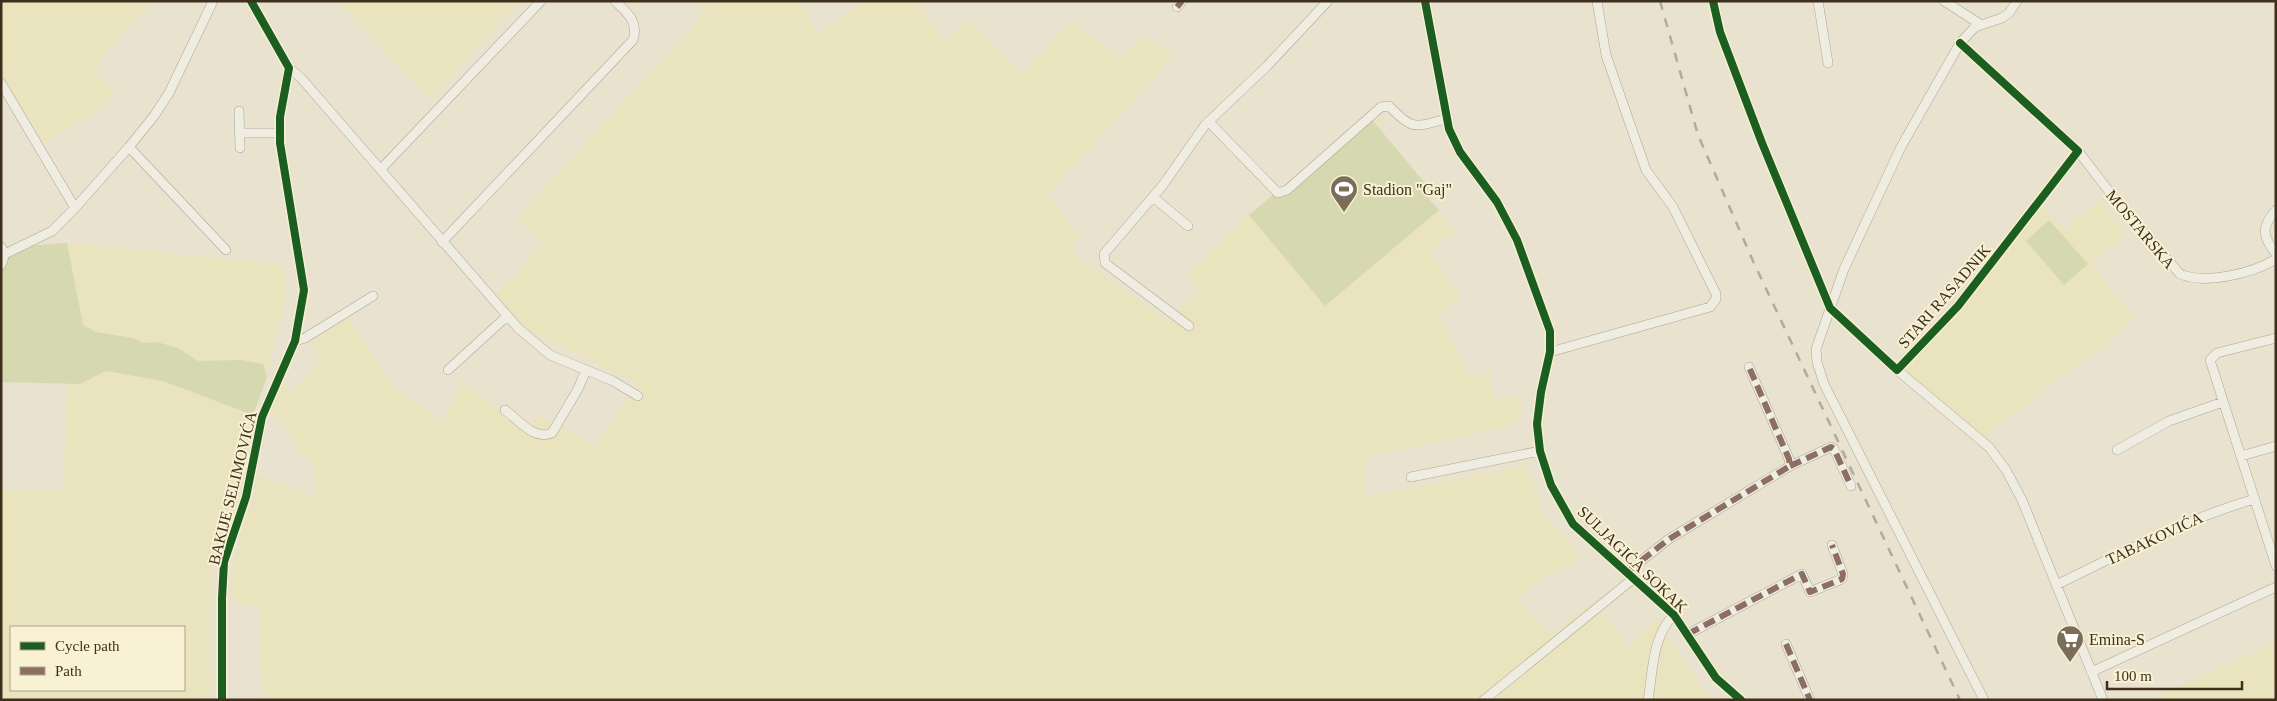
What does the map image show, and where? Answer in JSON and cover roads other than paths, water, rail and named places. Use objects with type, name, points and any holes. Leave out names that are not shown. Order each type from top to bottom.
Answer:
[{"type":"street","points":[[1,265],[3,251],[52,231],[75,208],[154,116],[169,93],[213,1]]},
{"type":"street","points":[[251,1],[289,68],[301,78],[381,169],[506,317],[550,355],[613,381],[638,396]]},
{"type":"street","points":[[381,169],[542,1]]},
{"type":"street","points":[[442,242],[633,40],[635,26],[633,20],[615,1]]},
{"type":"street","points":[[1189,326],[1104,260],[1104,254],[1152,197],[1209,122],[1267,66],[1328,1]]},
{"type":"street","name":"SULJAGIĆA SOKAK","points":[[1425,1],[1446,118],[1460,152],[1497,202],[1517,240],[1550,332],[1550,352],[1537,416],[1540,451],[1554,491],[1573,524],[1674,615],[1716,678],[1741,700]]},
{"type":"street","points":[[1550,352],[1710,307],[1716,299],[1716,294],[1672,207],[1646,170],[1606,55],[1597,1]]},
{"type":"street","name":"STARI RASADNIK","points":[[1713,1],[1720,32],[1762,143],[1830,308],[1897,370],[1958,306],[2078,151]]},
{"type":"street","points":[[1818,1],[1828,63]]},
{"type":"street","points":[[1944,1],[1980,24]]},
{"type":"street","points":[[1984,700],[1824,384],[1817,362],[1816,349],[1844,269],[1901,147],[1960,43],[1980,24],[2002,18],[2010,13],[2017,1]]},
{"type":"street","points":[[1960,43],[2078,151]]},
{"type":"street","name":"BAKIJE SELIMOVIĆA","points":[[222,700],[224,562],[246,497],[262,418],[295,341],[304,290],[285,180],[280,133],[283,97],[289,68]]},
{"type":"street","points":[[1,83],[75,208]]},
{"type":"street","points":[[1209,122],[1278,193],[1287,190],[1381,107],[1389,106],[1410,125],[1422,125],[1446,118]]},
{"type":"street","points":[[238,111],[240,148]]},
{"type":"street","points":[[240,133],[280,133]]},
{"type":"street","points":[[128,147],[226,250]]},
{"type":"street","name":"MOSTARSKA","points":[[2078,151],[2118,203],[2180,274],[2191,279],[2202,280],[2253,270],[2276,259]]},
{"type":"street","points":[[1152,197],[1188,226]]},
{"type":"street","points":[[2276,210],[2266,220],[2264,232],[2276,254]]},
{"type":"street","points":[[295,341],[305,338],[373,296]]},
{"type":"street","points":[[448,370],[506,317]]},
{"type":"street","points":[[2276,338],[2217,353],[2211,357],[2210,364],[2276,566]]},
{"type":"street","points":[[1749,367],[1789,459],[1790,466]]},
{"type":"street","points":[[505,410],[534,433],[544,436],[552,433],[578,389],[586,370]]},
{"type":"street","points":[[1897,370],[1982,440],[2006,470],[2022,500],[2103,700]]},
{"type":"street","points":[[2117,450],[2169,421],[2223,402]]},
{"type":"street","points":[[2241,456],[2276,446]]},
{"type":"street","name":"SULJAGIĆA SOKAK","points":[[1631,575],[1669,539],[1790,466],[1832,448],[1851,486]]},
{"type":"street","points":[[1411,477],[1540,451]]},
{"type":"street","name":"TABAKOVIĆA","points":[[2056,585],[2179,525],[2214,511],[2255,499]]},
{"type":"street","name":"SULJAGIĆA SOKAK","points":[[1688,634],[1802,574],[1810,592],[1842,579],[1843,574],[1832,545]]},
{"type":"street","points":[[1484,700],[1631,575]]},
{"type":"street","points":[[2091,672],[2276,587]]},
{"type":"street","points":[[1648,700],[1658,640],[1665,624],[1674,615]]},
{"type":"street","points":[[1786,644],[1810,700]]},
{"type":"railway","points":[[1660,1],[1698,135],[1753,261],[1960,700]]},
{"type":"place","name":"Stadion \"Gaj\"","points":[[1344,213]]},
{"type":"place","name":"Emina-S","points":[[2070,663]]}]
